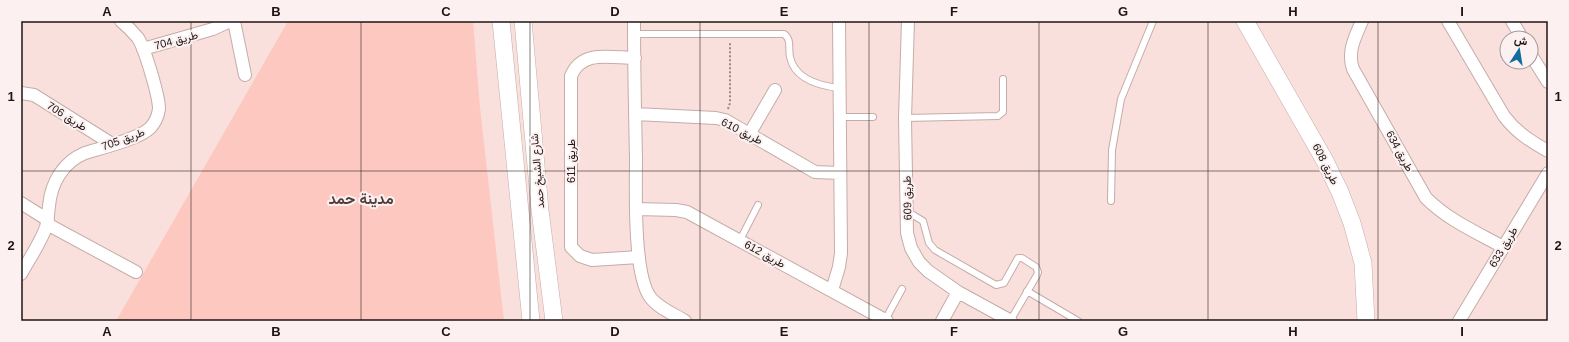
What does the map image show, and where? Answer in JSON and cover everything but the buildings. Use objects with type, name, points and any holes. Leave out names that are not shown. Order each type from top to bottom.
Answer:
[{"type":"main road","name":"شارع الشيخ حمد","points":[[501,21],[531,321]]},
{"type":"main road","name":"شارع الشيخ حمد","points":[[523,21],[540,210],[554,321]]},
{"type":"main road","name":"طريق 608","points":[[1245,21],[1325,161],[1340,192],[1352,223],[1363,263],[1366,321]]},
{"type":"street","name":"طريق 705","points":[[21,274],[43,234],[47,222],[52,190],[64,168],[77,156],[143,133],[154,124],[157,118],[159,103],[144,49],[139,39],[121,21]]},
{"type":"street","name":"طريق 704","points":[[144,49],[219,28],[230,21]]},
{"type":"street","points":[[234,21],[245,75]]},
{"type":"street","points":[[634,21],[639,257],[646,288],[650,297],[670,317],[685,321]]},
{"type":"street","points":[[832,290],[839,267],[841,253],[839,21]]},
{"type":"street","name":"طريق 609","points":[[908,21],[905,118],[908,212],[907,233],[910,248],[919,262],[928,271],[958,292],[1010,321]]},
{"type":"street","name":"طريق 634","points":[[1362,21],[1356,34],[1350,60],[1426,198],[1438,210],[1450,218],[1503,247]]},
{"type":"street","points":[[1448,21],[1504,116],[1526,139],[1548,151]]},
{"type":"street","points":[[1512,21],[1517,30]]},
{"type":"street","name":"طريق 611","points":[[635,58],[590,57],[580,61],[574,68],[571,76],[571,247],[575,252],[586,259],[592,260],[639,257]]},
{"type":"street","points":[[1539,67],[1548,82]]},
{"type":"street","points":[[750,133],[775,90]]},
{"type":"street","name":"طريق 706","points":[[21,93],[34,95],[112,144]]},
{"type":"street","name":"طريق 610","points":[[635,114],[716,118],[725,120],[750,133],[815,172],[840,173]]},
{"type":"street","name":"طريق 633","points":[[1459,321],[1548,173]]},
{"type":"street","points":[[21,203],[47,222],[136,272]]},
{"type":"street","name":"طريق 612","points":[[637,210],[676,210],[687,212],[886,320]]},
{"type":"street","points":[[942,321],[958,292]]},
{"type":"lane","points":[[1112,201],[1112,150],[1121,99],[1154,21]]},
{"type":"lane","points":[[634,34],[784,34],[789,40],[790,57],[793,66],[799,74],[819,85],[840,88]]},
{"type":"lane","points":[[905,118],[998,116],[1003,112],[1003,79]]},
{"type":"lane","points":[[840,118],[872,117]]},
{"type":"lane","points":[[740,240],[758,205]]},
{"type":"lane","points":[[908,212],[923,221],[929,243],[935,250],[996,285],[1004,283],[1018,258],[1022,258],[1034,265],[1038,272],[1010,321]]},
{"type":"lane","points":[[886,320],[902,289]]},
{"type":"lane","points":[[1027,291],[1078,321]]},
{"type":"path","points":[[725,120],[730,103],[730,34]]},
{"type":"shaded area","points":[[288,21],[473,21],[480,107],[504,321],[116,321]]},
{"type":"district","name":"مدينة حمد","points":[[361,199]]}]
